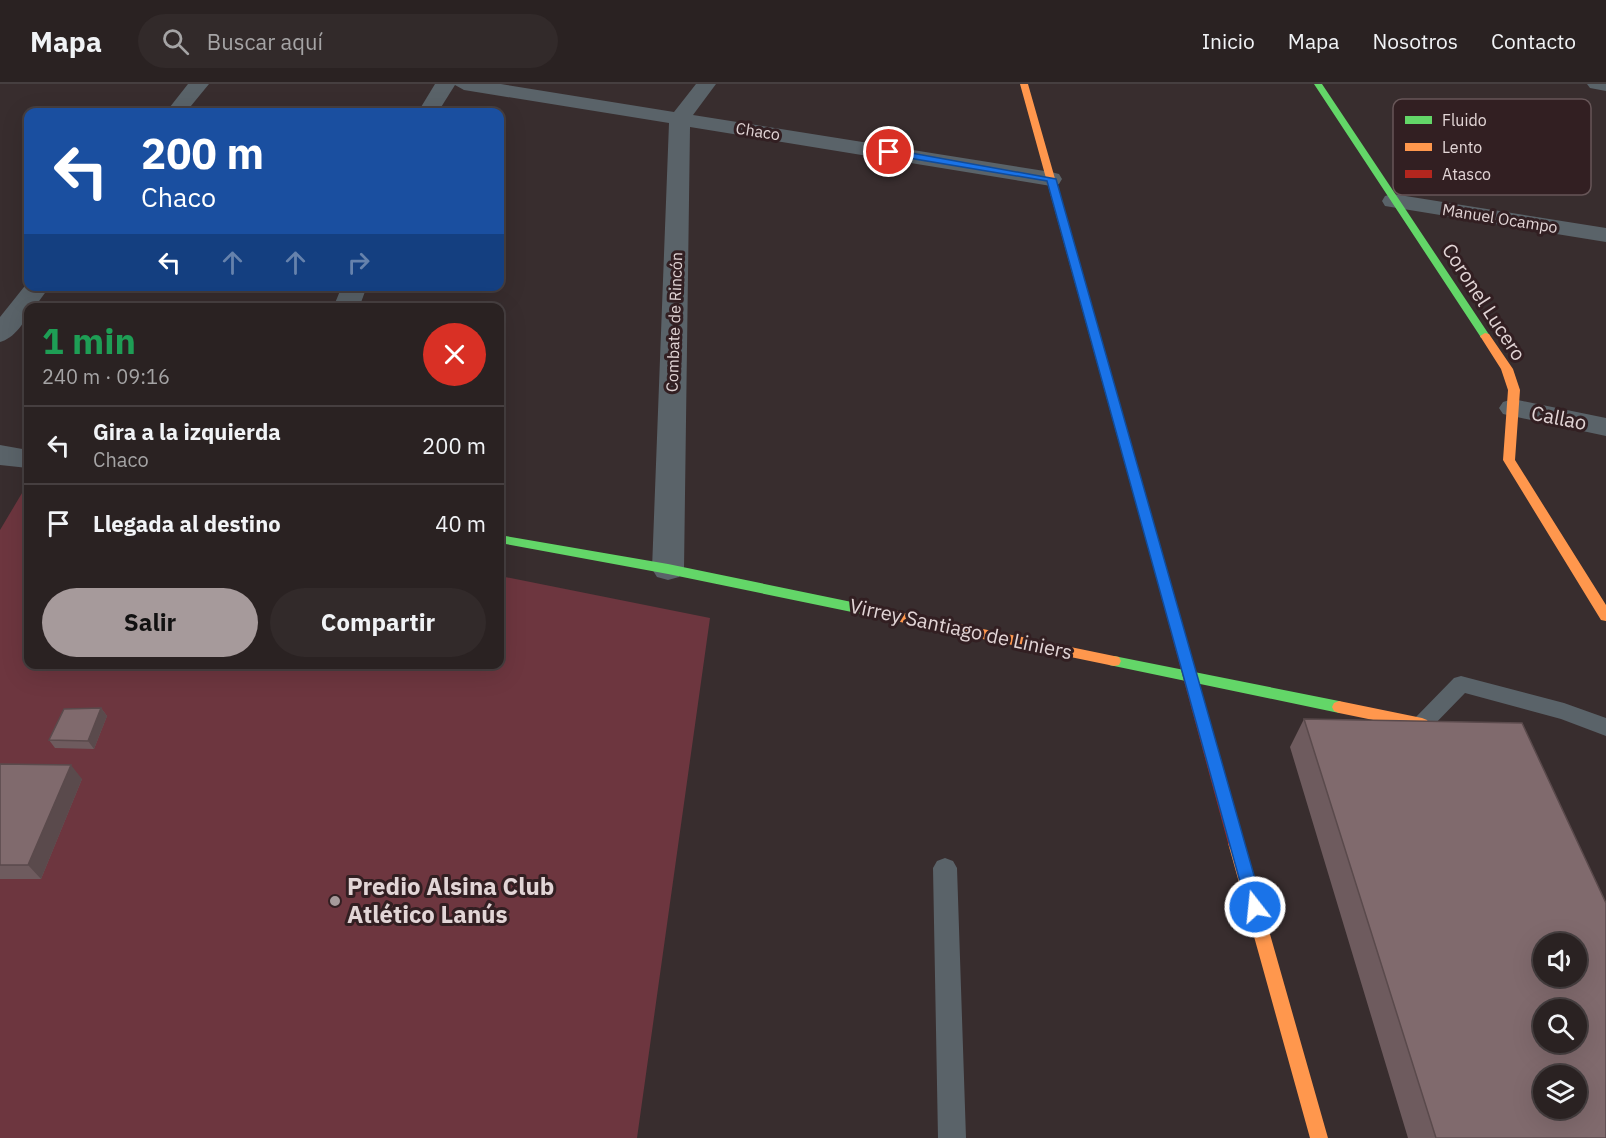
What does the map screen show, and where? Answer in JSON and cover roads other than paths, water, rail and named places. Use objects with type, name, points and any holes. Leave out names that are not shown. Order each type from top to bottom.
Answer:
[{"type":"street","points":[[179,108],[199,84]]},
{"type":"street","points":[[430,108],[445,84]]},
{"type":"street","name":"Chaco","points":[[464,84],[1051,179]]},
{"type":"street","points":[[680,118],[706,84]]},
{"type":"street","points":[[1024,84],[1319,1138]]},
{"type":"street","name":"Coronel Lucero","points":[[1318,84],[1393,201],[1507,369],[1514,390],[1509,460],[1606,616]]},
{"type":"street","points":[[1598,84],[1606,85]]},
{"type":"street","name":"Combate de Rincón","points":[[668,569],[680,118]]},
{"type":"street","name":"Manuel Ocampo","points":[[1393,201],[1606,235]]},
{"type":"street","points":[[25,303],[34,291]]},
{"type":"street","points":[[0,334],[24,304]]},
{"type":"street","name":"Callao","points":[[1513,408],[1606,427]]},
{"type":"street","points":[[0,455],[24,458]]},
{"type":"street","name":"Virrey Santiago de Liniers","points":[[504,540],[668,569],[1422,724]]},
{"type":"lane","points":[[1422,724],[1461,684],[1564,711],[1606,727]]},
{"type":"lane","points":[[945,868],[952,1138]]},
{"type":"place","name":"Predio Alsina Club Atlético Lanús","points":[[335,901]]}]
